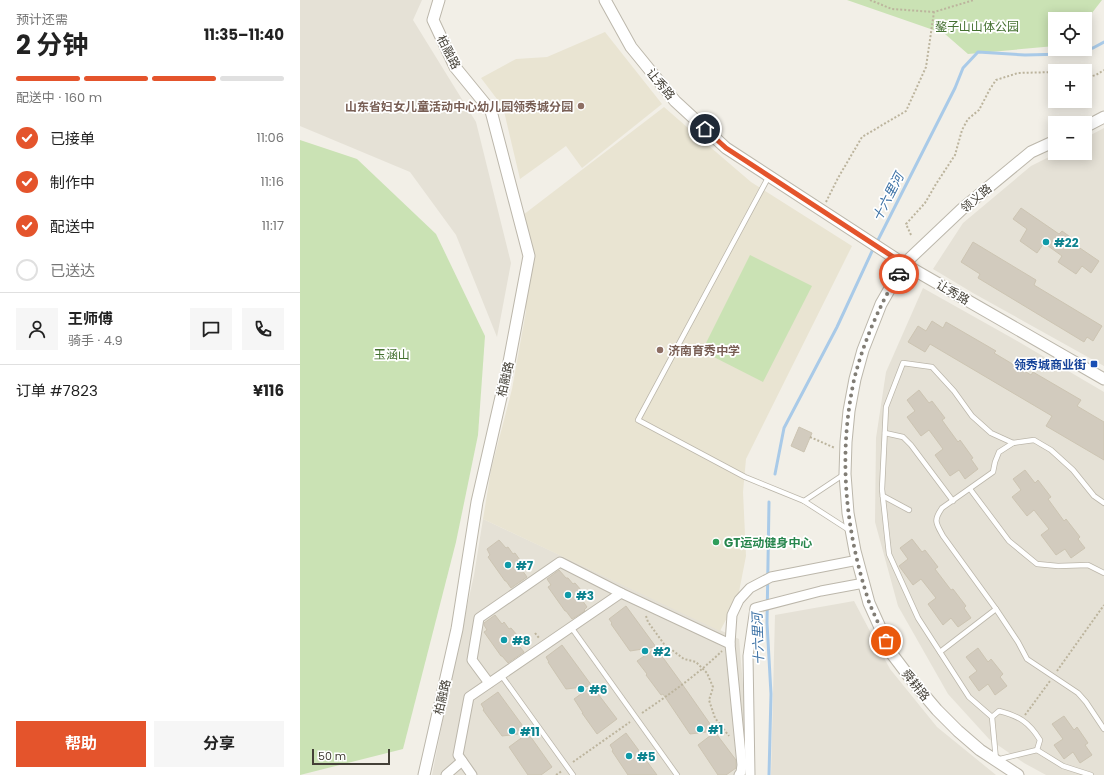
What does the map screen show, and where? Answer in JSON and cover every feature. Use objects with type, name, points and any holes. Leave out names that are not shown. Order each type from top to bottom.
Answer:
[{"type":"street","name":"柏融路","points":[[424,775],[458,629],[477,502],[510,362],[529,256],[491,111],[455,67],[434,20],[438,0]]},
{"type":"street","name":"让秀路","points":[[605,0],[631,47],[675,101],[726,148],[904,264],[1104,379]]},
{"type":"street","points":[[1092,123],[1104,117]]},
{"type":"street","name":"领义路","points":[[904,264],[962,209],[1031,152],[1048,144]]},
{"type":"street","name":"舜耕路","points":[[904,264],[881,304],[863,350],[855,379],[849,411],[845,474],[851,532],[869,603],[892,654],[914,683],[953,726],[980,750],[1018,775]]},
{"type":"street","points":[[739,775],[742,765],[730,644],[732,615],[739,600],[750,588],[771,577],[858,560]]},
{"type":"street","points":[[489,683],[472,660],[479,618],[560,562],[642,603],[730,644]]},
{"type":"street","points":[[750,775],[748,656],[755,608],[864,583]]},
{"type":"street","points":[[472,775],[458,755],[469,697],[622,593]]},
{"type":"street","points":[[446,775],[462,761]]},
{"type":"lane","points":[[769,176],[638,420],[745,477],[804,500],[851,532]]},
{"type":"lane","points":[[1013,443],[991,433],[972,416],[954,391],[932,367],[903,363],[886,407],[884,433],[882,490],[889,554],[918,618],[969,697],[992,717],[996,760],[1037,750],[1063,766],[1091,775]]},
{"type":"lane","points":[[884,433],[903,437],[911,445],[953,501]]},
{"type":"lane","points":[[1104,503],[1094,496],[1073,470],[1051,450],[1034,440],[1013,443],[999,452],[993,472],[942,508],[937,516],[937,524],[943,536],[996,609],[1027,659],[1078,693],[1086,702],[1104,729]]},
{"type":"lane","points":[[804,500],[845,474]]},
{"type":"lane","points":[[970,489],[1010,541],[1037,564],[1058,566],[1088,565],[1104,572]]},
{"type":"lane","points":[[883,496],[909,510]]},
{"type":"lane","points":[[940,652],[996,609]]},
{"type":"lane","points":[[571,627],[677,775]]},
{"type":"lane","points":[[501,675],[573,775]]},
{"type":"lane","points":[[992,717],[999,711],[1022,719],[1033,729],[1040,740],[1037,750]]},
{"type":"path","points":[[870,0],[892,10],[934,12],[974,0]]},
{"type":"path","points":[[822,211],[838,178],[862,137],[906,111],[926,67],[934,12]]},
{"type":"path","points":[[1092,76],[1104,70]]},
{"type":"path","points":[[911,235],[906,224],[925,203],[955,155],[962,130],[968,119],[979,110],[996,80],[1018,73],[1048,72]]},
{"type":"path","points":[[810,437],[846,452]]},
{"type":"path","points":[[642,603],[648,622],[664,644],[684,659],[696,662],[707,673],[713,687],[709,700],[715,718],[731,739]]},
{"type":"path","points":[[1022,719],[1054,677],[1104,605]]},
{"type":"path","points":[[691,678],[730,644]]},
{"type":"path","points":[[567,767],[590,750]]},
{"type":"shaded area","points":[[300,0],[422,0],[413,20],[476,122],[511,263],[497,337],[456,235],[410,172],[300,126]]},
{"type":"shaded area","name":"山东省妇女儿童活动中心幼儿园领秀城分园","points":[[605,32],[662,104],[582,168],[566,146],[520,179],[503,107],[481,78],[516,59],[547,57]]},
{"type":"shaded area","name":"济南育秀中学","points":[[664,107],[751,182],[852,246],[746,459],[743,492],[746,556],[738,597],[720,631],[483,519],[491,470],[512,389],[526,311],[522,230],[523,215]]},
{"type":"shaded area","points":[[1104,128],[1104,366],[933,269],[963,223],[1031,166],[1048,158],[1048,160],[1092,160],[1092,134]]},
{"type":"shaded area","points":[[923,288],[1104,392],[1104,775],[1046,775],[1024,763],[989,739],[948,694],[898,606],[875,522],[876,438],[886,372]]},
{"type":"shaded area","points":[[483,519],[739,639],[746,720],[747,775],[432,775],[474,575]]},
{"type":"shaded area","points":[[854,601],[890,669],[937,727],[996,775],[771,775],[775,615]]},
{"type":"green space","name":"鏊子山山体公园","points":[[847,0],[1102,0],[1092,13],[1048,12],[1048,47],[968,54],[945,34]]},
{"type":"green space","name":"玉涵山","points":[[300,140],[357,159],[436,234],[485,336],[478,435],[456,542],[403,749],[300,775]]},
{"type":"green space","points":[[750,255],[812,286],[763,382],[702,351]]},
{"type":"building","name":"#22","points":[[1021,208],[1059,234],[1062,231],[1073,239],[1071,242],[1099,261],[1091,273],[1082,266],[1076,274],[1058,262],[1062,256],[1044,243],[1037,253],[1020,241],[1027,229],[1013,219]]},
{"type":"building","points":[[973,242],[1036,280],[1034,285],[1102,326],[1093,341],[1087,337],[1084,342],[978,278],[980,274],[961,262]]},
{"type":"building","points":[[932,321],[943,328],[946,322],[996,351],[994,353],[1031,375],[1033,372],[1081,400],[1077,406],[1104,422],[1104,460],[1046,426],[1052,416],[930,344],[925,352],[908,342],[918,326],[926,331]]},
{"type":"building","points":[[919,390],[929,403],[932,401],[945,418],[942,420],[958,442],[960,440],[973,458],[971,459],[978,469],[965,479],[959,470],[950,476],[935,455],[943,449],[929,430],[921,436],[907,417],[915,411],[907,400]]},
{"type":"building","points":[[799,427],[812,433],[804,452],[791,446]]},
{"type":"building","points":[[1025,470],[1035,483],[1038,480],[1051,497],[1048,499],[1064,521],[1066,519],[1080,537],[1078,539],[1085,548],[1071,558],[1065,549],[1056,555],[1041,535],[1049,529],[1034,510],[1027,516],[1012,497],[1021,490],[1013,479]]},
{"type":"building","points":[[912,539],[922,552],[925,550],[938,567],[935,569],[951,590],[953,589],[966,606],[964,608],[971,618],[958,627],[951,618],[943,625],[928,604],[936,598],[921,579],[913,585],[899,566],[908,559],[900,548]]},
{"type":"building","name":"#7","points":[[499,540],[506,548],[508,547],[513,554],[515,553],[520,560],[517,563],[527,577],[511,588],[488,557],[490,555],[487,549]]},
{"type":"building","name":"#3","points":[[559,570],[566,578],[568,578],[573,584],[575,583],[581,590],[577,593],[587,607],[584,610],[585,611],[572,619],[548,587],[551,585],[547,579]]},
{"type":"building","points":[[626,606],[656,647],[630,651],[609,619]]},
{"type":"building","name":"#8","points":[[495,615],[502,624],[504,622],[509,629],[511,628],[517,635],[513,638],[524,652],[508,663],[501,656],[484,632],[487,630],[484,623]]},
{"type":"building","points":[[562,645],[592,686],[566,689],[546,657]]},
{"type":"building","points":[[656,648],[715,731],[690,734],[663,694],[661,695],[646,675],[647,674],[637,661]]},
{"type":"building","points":[[978,648],[988,662],[991,659],[1003,674],[1000,677],[1007,686],[995,695],[988,684],[979,691],[969,677],[977,671],[966,657]]},
{"type":"building","points":[[592,686],[617,719],[597,734],[574,699]]},
{"type":"building","points":[[498,692],[528,733],[502,736],[483,710],[484,709],[481,704]]},
{"type":"building","points":[[1064,716],[1074,730],[1077,727],[1088,743],[1085,745],[1092,755],[1080,763],[1073,752],[1064,759],[1054,745],[1063,739],[1052,724]]},
{"type":"building","points":[[715,732],[736,760],[736,768],[726,775],[718,775],[698,745]]},
{"type":"building","points":[[528,733],[552,767],[541,775],[528,775],[509,747]]},
{"type":"building","name":"#5","points":[[626,733],[657,775],[628,775],[612,751],[613,750],[610,745]]},
{"type":"waterway","name":"十六里河","points":[[877,242],[955,88],[963,68],[978,52],[1025,55],[1065,54],[1093,48],[1104,42]]},
{"type":"waterway","name":"十六里河","points":[[775,474],[784,428],[837,327],[874,247]]},
{"type":"waterway","name":"十六里河","points":[[769,502],[767,623],[771,694],[769,775]]},
{"type":"way so far","points":[[886,641],[869,603],[855,550],[848,512],[845,474],[846,442],[849,411],[855,379],[863,350],[881,304],[899,274]]},
{"type":"place","name":"山东省妇女儿童活动中心幼儿园领秀城分园","points":[[581,106]]},
{"type":"place","name":"#22","points":[[1046,242]]},
{"type":"place","name":"济南育秀中学","points":[[660,350]]},
{"type":"place","name":"领秀城商业街","points":[[1094,364]]},
{"type":"place","name":"GT运动健身中心","points":[[716,542]]},
{"type":"place","name":"#7","points":[[508,565]]},
{"type":"place","name":"#3","points":[[568,595]]},
{"type":"place","name":"#8","points":[[504,640]]},
{"type":"place","name":"#2","points":[[645,651]]},
{"type":"place","name":"#6","points":[[581,689]]},
{"type":"place","name":"#1","points":[[700,729]]},
{"type":"place","name":"#11","points":[[512,731]]},
{"type":"place","name":"#5","points":[[629,756]]},
{"type":"route","points":[[705,129],[726,148],[904,264],[899,274]]}]
